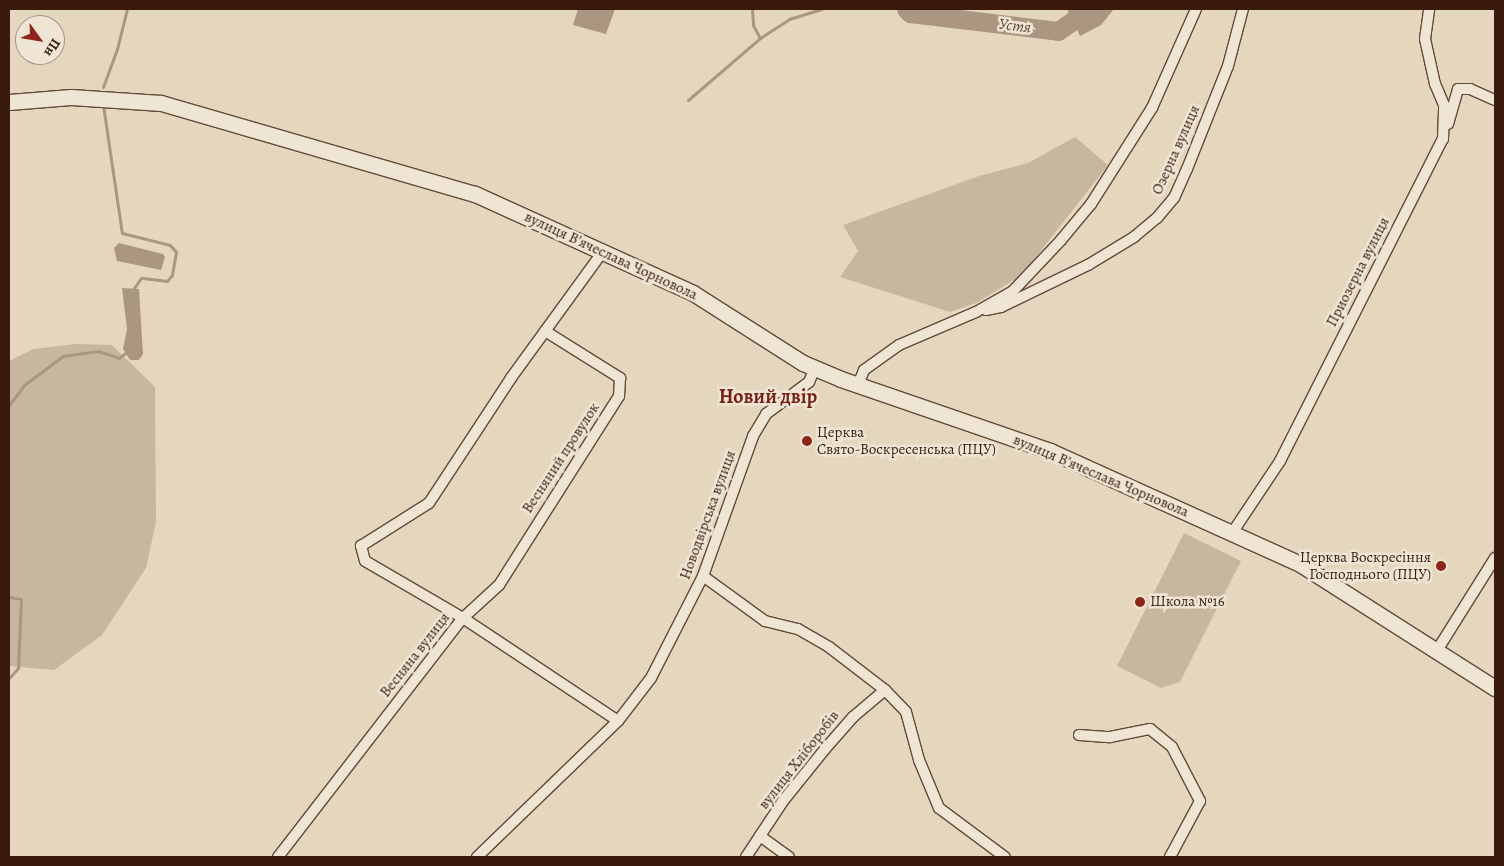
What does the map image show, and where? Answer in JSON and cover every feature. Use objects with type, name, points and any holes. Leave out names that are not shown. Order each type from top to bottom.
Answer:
[{"type":"main road","name":"вулиця Вʼячеслава Чорновола","points":[[9,102],[71,97],[161,103],[475,194],[604,250],[693,293],[778,349],[815,368],[858,385],[1050,451],[1318,574],[1436,652],[1495,688]]},
{"type":"street","points":[[858,385],[864,370],[899,345],[976,312],[1013,291],[1091,204],[1152,108],[1196,9]]},
{"type":"street","name":"Озерна вулиця","points":[[976,312],[1001,307],[1088,265],[1134,238],[1158,218],[1174,198],[1187,169],[1228,66],[1243,9]]},
{"type":"street","name":"Приозерна вулиця","points":[[1232,533],[1280,461],[1443,139],[1444,105],[1435,84],[1425,39],[1430,9]]},
{"type":"street","points":[[1443,139],[1458,89],[1470,89],[1495,100]]},
{"type":"street","name":"Весняна вулиця","points":[[278,857],[463,618],[365,561],[361,546],[428,503],[510,378],[604,250]]},
{"type":"street","name":"Весняний провулок","points":[[463,618],[499,585],[618,396],[620,378],[545,331]]},
{"type":"street","name":"Новодвірська вулиця","points":[[477,857],[618,721],[651,678],[703,576],[753,436],[766,414],[809,382],[815,368]]},
{"type":"street","points":[[1436,652],[1495,558]]},
{"type":"street","points":[[703,576],[765,621],[798,630],[829,647],[885,690],[906,712],[919,760],[939,808],[1005,857]]},
{"type":"street","points":[[463,618],[618,721]]},
{"type":"street","name":"вулиця Хліборобів","points":[[746,857],[825,749],[853,717],[885,690]]},
{"type":"street","points":[[1079,735],[1110,737],[1150,729],[1172,748],[1200,801],[1170,857]]},
{"type":"street","points":[[760,836],[790,857]]},
{"type":"shaded area","points":[[578,9],[615,9],[606,34],[573,25]]},
{"type":"shaded area","points":[[1067,9],[1114,9],[1101,25],[1080,36]]},
{"type":"shaded area","points":[[1075,137],[1108,165],[1022,275],[976,303],[950,312],[840,277],[858,251],[843,225],[979,176],[1028,163]]},
{"type":"shaded area","points":[[119,243],[163,254],[165,257],[161,270],[117,261],[114,248]]},
{"type":"shaded area","points":[[122,288],[139,289],[143,354],[139,360],[130,360],[123,349],[127,329]]},
{"type":"shaded area","points":[[76,344],[112,345],[155,387],[156,522],[146,568],[102,635],[54,670],[9,666],[9,361],[33,349]]},
{"type":"shaded area","points":[[1184,533],[1241,561],[1180,682],[1161,688],[1117,666]]},
{"type":"waterway","points":[[103,87],[117,49],[127,9]]},
{"type":"waterway","points":[[752,9],[753,25],[760,38]]},
{"type":"waterway","points":[[688,100],[760,38],[789,19],[822,9]]},
{"type":"waterway","name":"Устя","points":[[906,9],[910,13],[1058,31],[1089,9]]},
{"type":"waterway","points":[[103,105],[122,233],[170,245],[176,252],[172,275],[167,281],[141,278],[132,291]]},
{"type":"waterway","points":[[9,405],[24,385],[63,356],[98,351],[119,358],[128,351]]},
{"type":"waterway","points":[[9,597],[21,599],[18,668],[9,678]]},
{"type":"place","name":"Церква Свято-Воскресенська (ПЦУ)","points":[[807,441]]},
{"type":"place","name":"Церква Воскресіння Господнього (ПЦУ)","points":[[1441,566]]},
{"type":"place","name":"Школа №16","points":[[1140,602]]},
{"type":"district","name":"Новий двір","points":[[768,396]]}]
